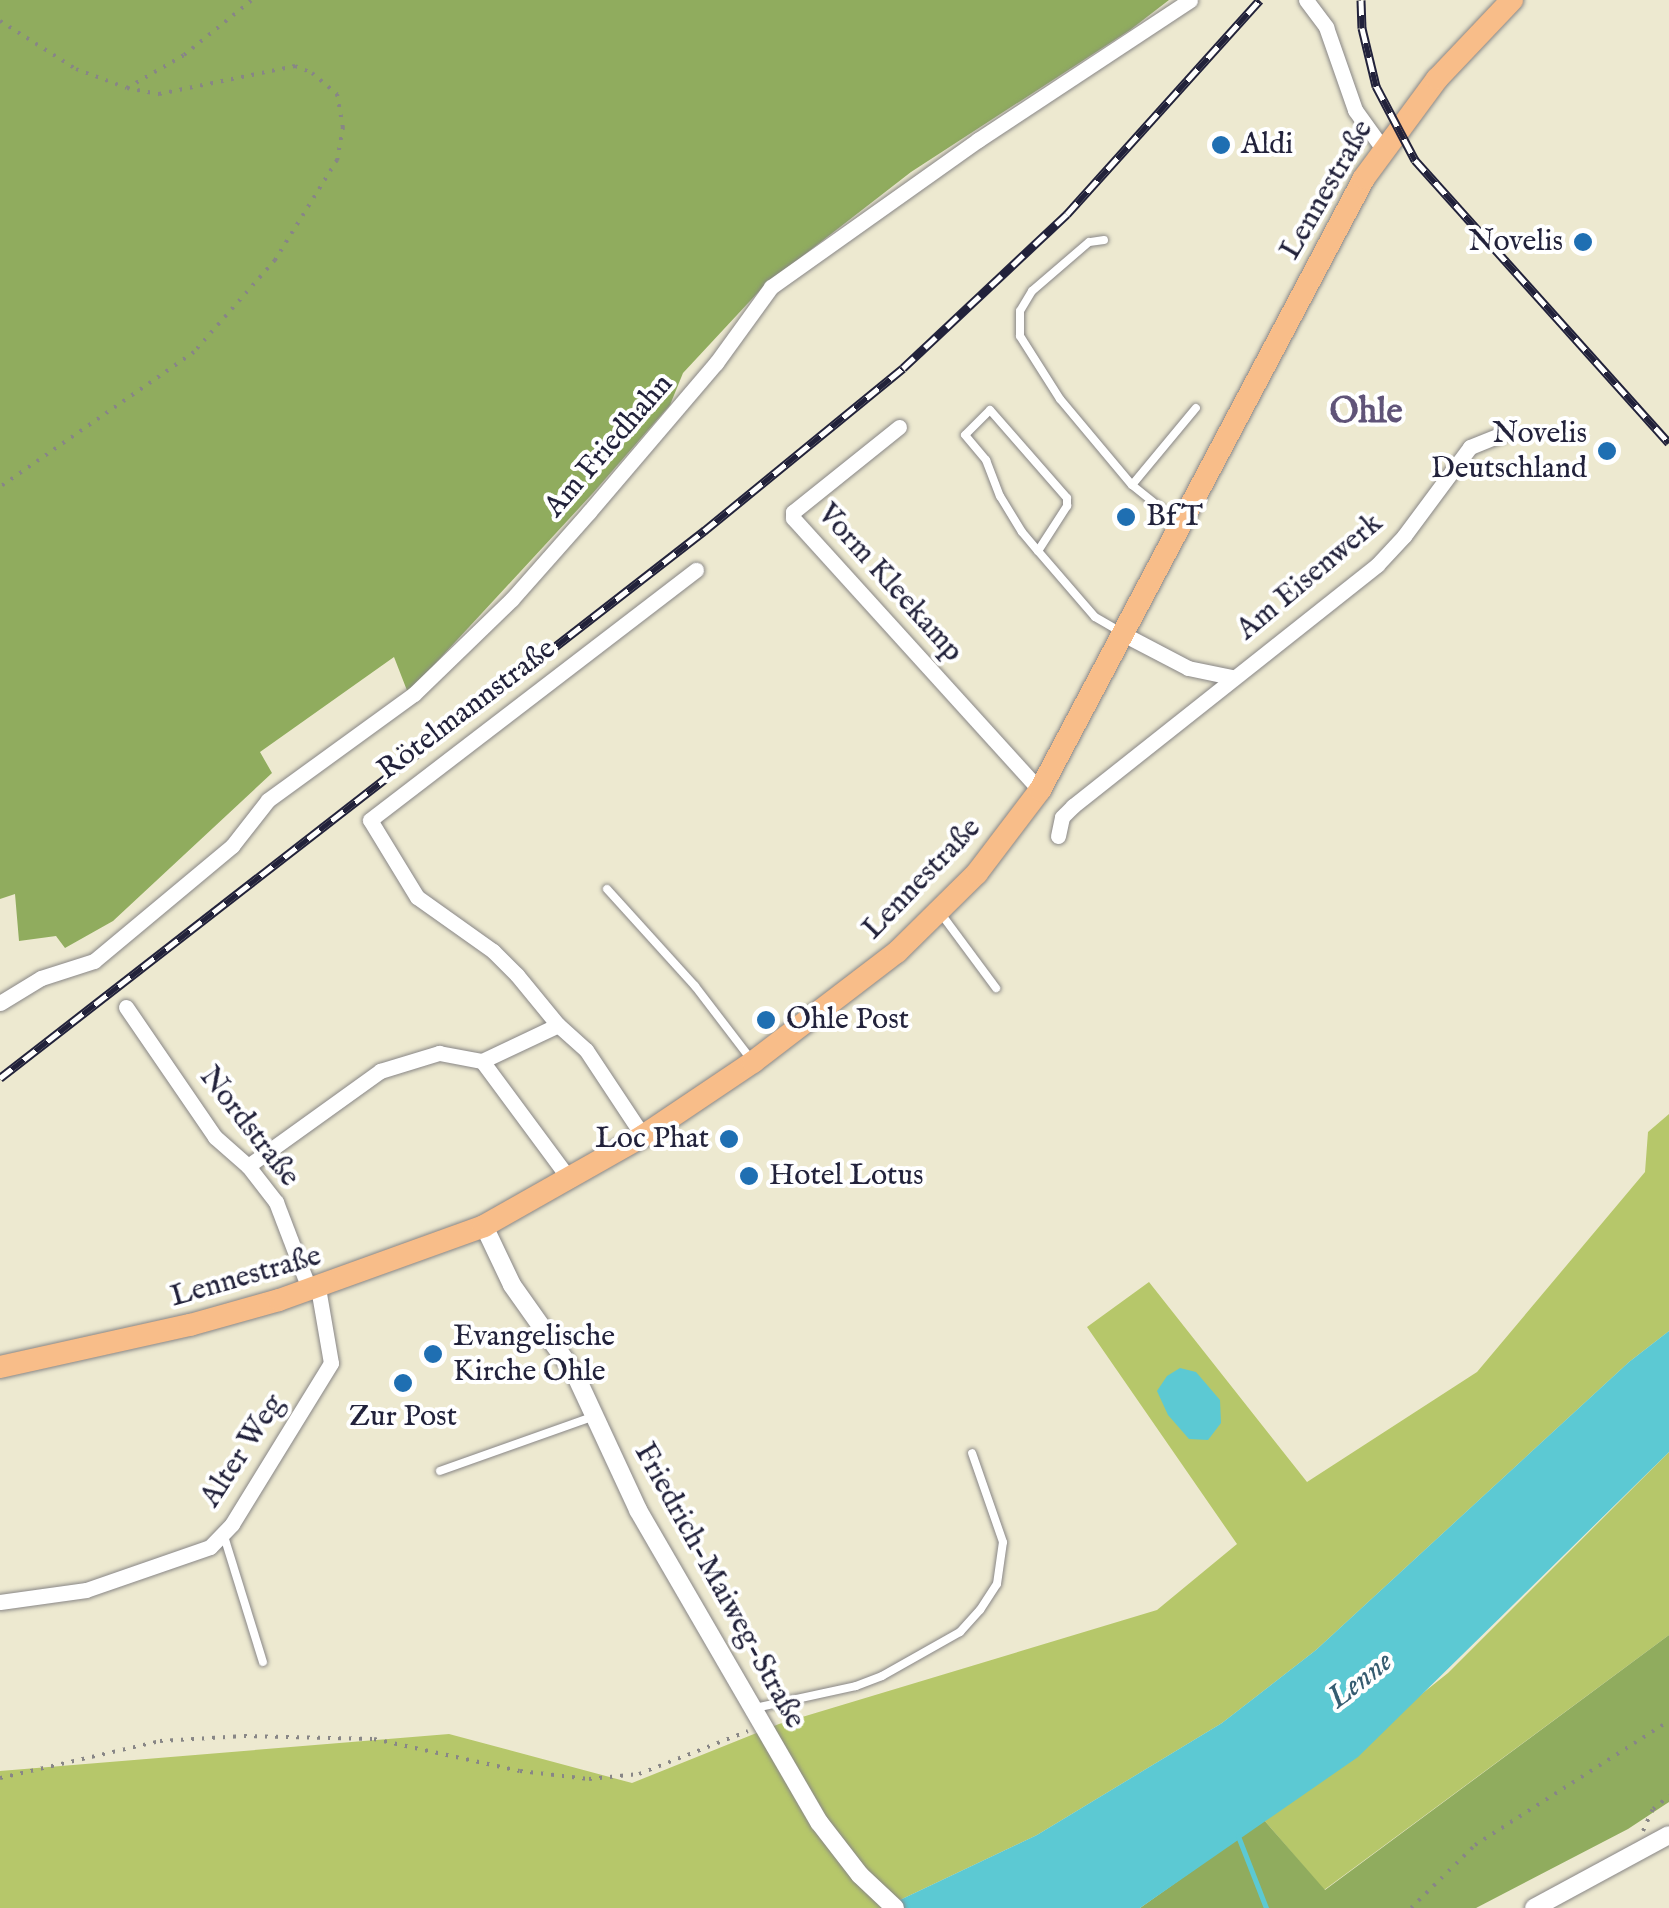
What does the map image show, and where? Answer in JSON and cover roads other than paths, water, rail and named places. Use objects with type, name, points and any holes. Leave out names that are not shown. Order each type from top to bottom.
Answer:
[{"type":"main road","name":"Lennestraße","points":[[0,1367],[190,1325],[314,1290],[484,1226],[642,1136],[753,1062],[865,979],[977,873],[1040,790],[1383,149],[1437,79],[1512,0]]},
{"type":"street","name":"Am Friedhahn","points":[[0,1003],[41,978],[94,961],[232,846],[268,800],[414,694],[512,598],[716,363],[771,286],[978,140],[1190,0]]},
{"type":"street","points":[[1309,4],[1326,27],[1355,110],[1383,149]]},
{"type":"street","name":"Vorm Kleekamp","points":[[899,427],[793,512],[793,518],[1040,790]]},
{"type":"street","name":"Am Eisenwerk","points":[[1058,836],[1062,818],[1073,806],[1376,564],[1404,536],[1470,447],[1504,433]]},
{"type":"street","name":"Rötelmannstraße","points":[[642,1136],[586,1050],[558,1025],[494,951],[417,897],[370,820],[696,570]]},
{"type":"street","name":"Am Eisenwerk","points":[[1125,634],[1188,668],[1232,678]]},
{"type":"street","name":"Nordstraße","points":[[126,1007],[215,1137],[248,1166],[276,1202],[314,1290]]},
{"type":"street","points":[[248,1166],[380,1071],[439,1052],[482,1061],[558,1025]]},
{"type":"street","points":[[482,1061],[570,1180]]},
{"type":"street","name":"Friedrich-Maiweg-Straße","points":[[484,1226],[512,1285],[575,1374],[638,1510],[819,1822],[860,1875],[895,1908]]},
{"type":"street","name":"Alter Weg","points":[[0,1602],[86,1590],[149,1572],[210,1548],[331,1363],[314,1290]]},
{"type":"street","points":[[1534,1908],[1669,1836]]},
{"type":"lane","points":[[1104,240],[1089,242],[1049,274],[1025,301],[1019,323],[1025,350],[1132,485],[1182,524]]},
{"type":"lane","points":[[1132,485],[1196,408]]},
{"type":"lane","points":[[1038,551],[1067,506],[1067,498],[990,410],[965,434],[986,460],[1000,496],[1038,551],[1094,617],[1125,634]]},
{"type":"lane","points":[[607,888],[695,986],[753,1062]]},
{"type":"lane","points":[[939,912],[996,988]]},
{"type":"lane","points":[[440,1471],[596,1415]]},
{"type":"lane","points":[[764,1724],[882,1676],[960,1632],[980,1610],[997,1584],[1004,1542],[972,1453]]},
{"type":"lane","points":[[223,1533],[263,1662]]},
{"type":"water","name":"Lenne","points":[[1669,1331],[1669,1452],[1358,1757],[1140,1908],[883,1908],[1037,1835],[1222,1723],[1316,1650],[1629,1362]]},
{"type":"water","points":[[1180,1368],[1196,1372],[1220,1400],[1221,1423],[1208,1440],[1189,1439],[1168,1415],[1157,1391],[1167,1376]]},
{"type":"waterway","points":[[1238,1836],[1266,1908]]},
{"type":"railway","points":[[0,1078],[704,531],[903,368],[1067,214],[1260,0]]},
{"type":"railway","points":[[1361,0],[1362,28],[1376,86],[1415,160],[1669,443]]},
{"type":"place","name":"Aldi","points":[[1221,145]]},
{"type":"place","name":"Novelis","points":[[1583,242]]},
{"type":"place","name":"Novelis Deutschland","points":[[1607,451]]},
{"type":"place","name":"BfT","points":[[1126,517]]},
{"type":"place","name":"Ohle Post","points":[[766,1020]]},
{"type":"place","name":"Loc Phat","points":[[729,1139]]},
{"type":"place","name":"Hotel Lotus","points":[[749,1176]]},
{"type":"place","name":"Evangelische Kirche Ohle","points":[[433,1354]]},
{"type":"place","name":"Zur Post","points":[[403,1383]]},
{"type":"district","name":"Ohle","points":[[1366,413]]}]
